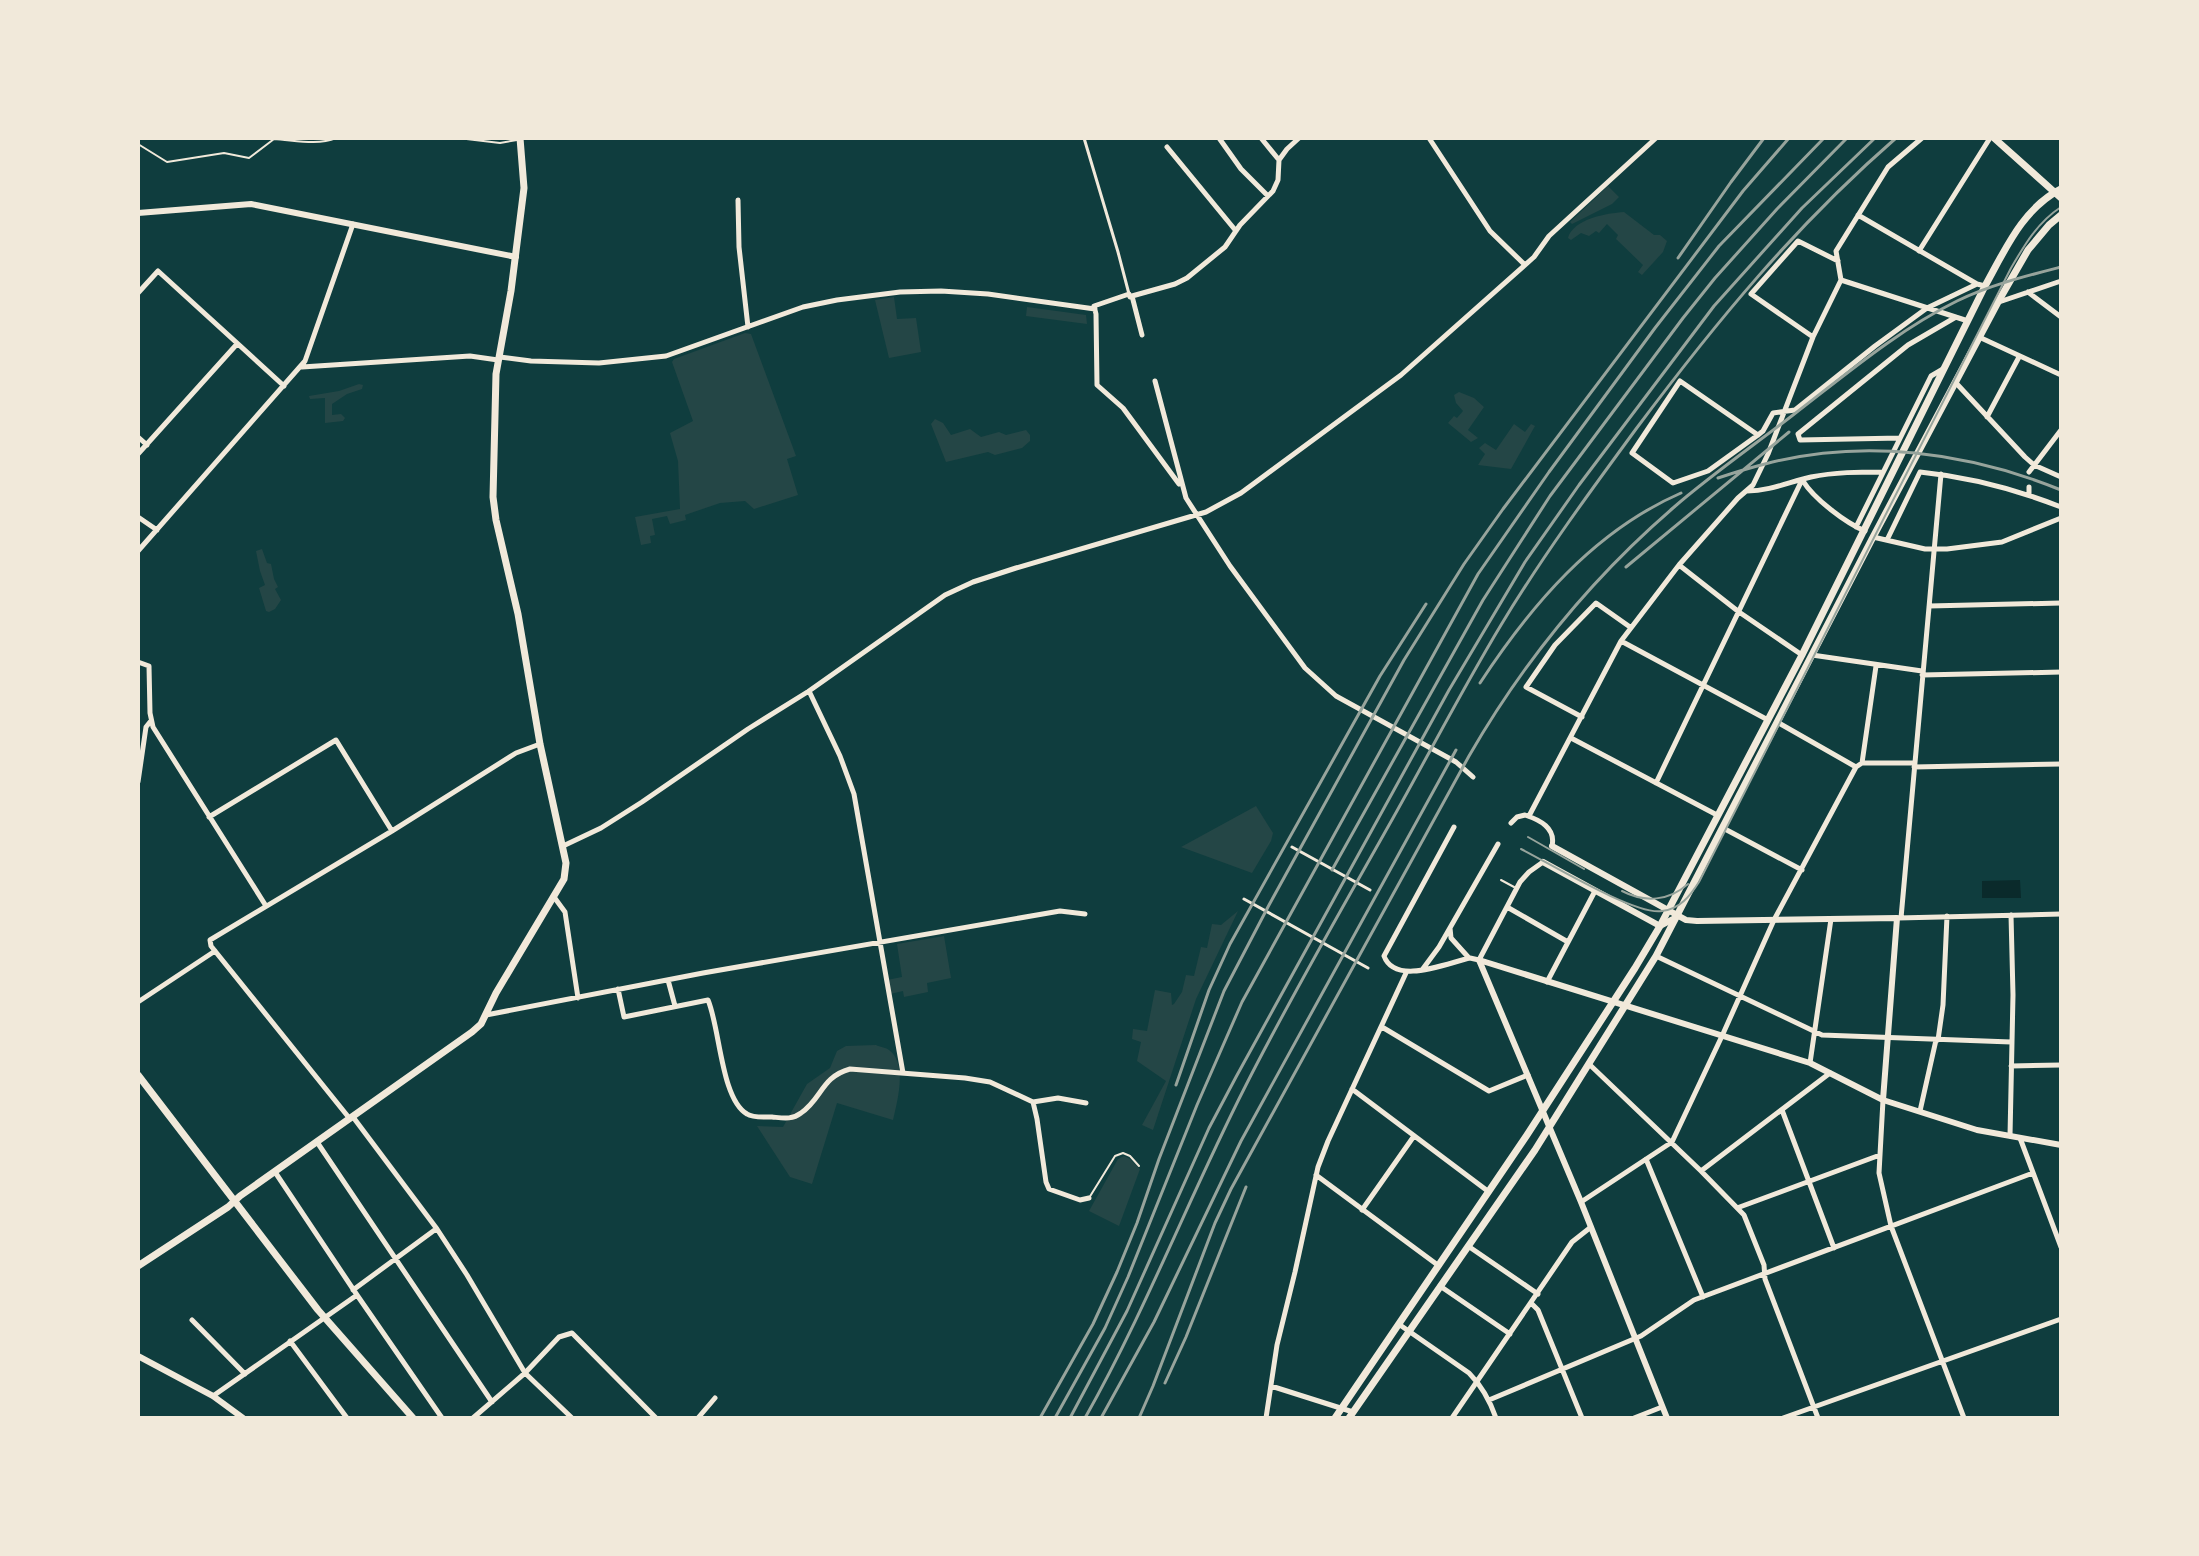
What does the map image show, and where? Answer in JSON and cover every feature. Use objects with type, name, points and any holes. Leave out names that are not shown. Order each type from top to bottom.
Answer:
[{"type":"main road","points":[[1335,1418],[1440,1267],[1660,926],[1865,531],[1968,321],[1981,285],[2036,205],[2059,193],[1992,138]]},
{"type":"main road","points":[[138,1265],[210,1219],[481,1024],[496,993],[554,897],[565,872],[518,614],[494,511],[498,358],[516,257],[524,188],[520,139]]},
{"type":"main road","points":[[1351,1415],[1535,1150],[1656,956],[1998,302],[2028,250],[2061,215]]},
{"type":"main road","points":[[138,1075],[324,1317],[413,1418]]},
{"type":"street","points":[[1084,138],[1142,335]]},
{"type":"street","points":[[1219,138],[1241,169],[1268,196]]},
{"type":"street","points":[[1261,138],[1279,160]]},
{"type":"street","points":[[301,367],[470,356],[599,363],[666,356],[821,303],[916,291],[988,294],[1094,307],[1175,284],[1225,247],[1277,184],[1279,160],[1299,138]]},
{"type":"street","points":[[1429,138],[1490,231],[1525,265]]},
{"type":"street","points":[[562,847],[592,833],[642,802],[809,691],[943,596],[963,586],[1206,512],[1241,493],[1401,375],[1525,265],[1549,236],[1656,138]]},
{"type":"street","points":[[1529,816],[1630,627],[1679,565],[1753,485],[1813,337],[1841,280],[1836,251],[1888,167],[1922,138]]},
{"type":"street","points":[[1919,251],[1992,138]]},
{"type":"street","points":[[1167,147],[1236,231]]},
{"type":"street","points":[[738,200],[739,247],[748,327]]},
{"type":"street","points":[[138,213],[251,204],[516,257]]},
{"type":"street","points":[[1858,215],[1981,285]]},
{"type":"street","points":[[138,551],[301,367],[310,350],[353,224]]},
{"type":"street","points":[[1813,337],[1751,294],[1798,241],[1838,261]]},
{"type":"street","points":[[138,293],[158,271],[284,386]]},
{"type":"street","points":[[1841,280],[1968,321]]},
{"type":"street","points":[[1998,302],[2061,281]]},
{"type":"street","points":[[1758,435],[1680,381],[1632,453],[1673,483],[1708,471],[1758,435],[1763,431],[1773,413],[1795,410],[1927,308],[1981,285]]},
{"type":"street","points":[[2027,291],[2061,317]]},
{"type":"street","points":[[1094,307],[1097,385],[1123,408],[1182,488],[1230,566],[1305,668],[1330,693],[1456,762],[1473,777]]},
{"type":"street","points":[[1900,438],[1800,440],[1798,434],[1908,345],[1956,317]]},
{"type":"street","points":[[1979,337],[2061,375]]},
{"type":"street","points":[[138,454],[237,344]]},
{"type":"street","points":[[1987,417],[2019,357]]},
{"type":"street","points":[[1856,527],[1931,376],[1945,368]]},
{"type":"street","points":[[1155,381],[1182,488]]},
{"type":"street","points":[[1956,383],[2034,465],[2061,477]]},
{"type":"street","points":[[2029,472],[2061,430]]},
{"type":"street","points":[[138,437],[147,445]]},
{"type":"street","points":[[1746,491],[1764,491],[1845,472],[1883,472]]},
{"type":"street","points":[[1887,540],[1920,472],[1991,484],[2061,507]]},
{"type":"street","points":[[1941,474],[1888,1039],[1879,1173],[1891,1226],[1964,1418]]},
{"type":"street","points":[[1802,480],[1809,491],[1865,531]]},
{"type":"street","points":[[1656,783],[1802,480]]},
{"type":"street","points":[[2029,487],[2029,495]]},
{"type":"street","points":[[138,517],[157,530]]},
{"type":"street","points":[[1873,537],[1925,549],[1947,549],[2002,542],[2061,518]]},
{"type":"street","points":[[1679,565],[1739,612],[1802,655]]},
{"type":"street","points":[[1582,717],[1526,687],[1555,645],[1596,603],[1630,627]]},
{"type":"street","points":[[1929,606],[2061,603]]},
{"type":"street","points":[[1621,641],[1768,721]]},
{"type":"street","points":[[1812,655],[1922,673],[2061,672]]},
{"type":"street","points":[[138,662],[149,666],[150,722],[266,906]]},
{"type":"street","points":[[1862,763],[1876,666]]},
{"type":"street","points":[[809,691],[854,794],[903,1073]]},
{"type":"street","points":[[138,782],[146,727],[150,722]]},
{"type":"street","points":[[1777,722],[1856,767]]},
{"type":"street","points":[[1571,738],[1717,815]]},
{"type":"street","points":[[209,817],[336,740],[392,831]]},
{"type":"street","points":[[540,744],[516,753],[212,938],[210,943],[352,1118],[437,1229],[525,1373],[572,1418]]},
{"type":"street","points":[[1581,1202],[1672,1142],[1774,920],[1856,767],[1862,763],[2061,764]]},
{"type":"street","points":[[1511,823],[1520,815],[1529,816],[1549,828],[1553,837],[1552,846],[1667,911],[1697,921],[2061,914]]},
{"type":"street","points":[[1454,827],[1384,956],[1390,966],[1406,973],[1470,958],[1479,960],[1810,1063],[1883,1100],[1977,1130],[2061,1145]]},
{"type":"street","points":[[1723,828],[1802,870]]},
{"type":"street","points":[[1422,970],[1498,844]]},
{"type":"street","points":[[1292,847],[1370,890]]},
{"type":"street","points":[[1479,960],[1517,889],[1529,872],[1543,862],[1660,926],[1678,916]]},
{"type":"street","points":[[1547,982],[1595,891]]},
{"type":"street","points":[[554,897],[565,912],[578,998]]},
{"type":"street","points":[[1244,899],[1368,968]]},
{"type":"street","points":[[1507,907],[1568,942]]},
{"type":"street","points":[[486,1015],[1060,911],[1085,914]]},
{"type":"street","points":[[2010,1136],[2011,915]]},
{"type":"street","points":[[1920,1111],[1943,1005],[1947,916]]},
{"type":"street","points":[[1810,1063],[1831,919]]},
{"type":"street","points":[[1450,928],[1451,938],[1470,958]]},
{"type":"street","points":[[138,1002],[215,951]]},
{"type":"street","points":[[1656,956],[1822,1035],[2011,1042]]},
{"type":"street","points":[[1479,960],[1581,1202],[1667,1418]]},
{"type":"street","points":[[1266,1418],[1277,1345],[1316,1175],[1328,1141],[1406,973]]},
{"type":"street","points":[[668,980],[675,1006]]},
{"type":"street","points":[[618,989],[624,1017],[708,1000],[732,1097],[747,1114],[793,1118],[805,1110],[824,1085],[838,1073],[850,1069],[965,1078],[990,1082],[1033,1102],[1058,1098],[1086,1103]]},
{"type":"street","points":[[1382,1027],[1489,1091],[1528,1075]]},
{"type":"street","points":[[1588,1064],[1744,1215],[1818,1418]]},
{"type":"street","points":[[2011,1066],[2061,1065]]},
{"type":"street","points":[[1701,1171],[1831,1072]]},
{"type":"street","points":[[1352,1089],[1489,1192]]},
{"type":"street","points":[[1033,1102],[1049,1189],[1080,1200],[1089,1198]]},
{"type":"street","points":[[1782,1110],[1834,1248]]},
{"type":"street","points":[[1362,1210],[1414,1136]]},
{"type":"street","points":[[2020,1138],[2061,1247]]},
{"type":"street","points":[[317,1142],[492,1402]]},
{"type":"street","points":[[1737,1208],[1880,1155]]},
{"type":"street","points":[[1646,1159],[1703,1297]]},
{"type":"street","points":[[275,1172],[442,1418]]},
{"type":"street","points":[[1489,1400],[1635,1339],[1694,1300],[2033,1173]]},
{"type":"street","points":[[1316,1175],[1440,1267]]},
{"type":"street","points":[[1452,1418],[1572,1242],[1591,1227]]},
{"type":"street","points":[[213,1396],[324,1317],[437,1229]]},
{"type":"street","points":[[1468,1246],[1538,1294]]},
{"type":"street","points":[[1440,1286],[1510,1334]]},
{"type":"street","points":[[1532,1304],[1538,1310],[1582,1418]]},
{"type":"street","points":[[1783,1418],[2061,1319]]},
{"type":"street","points":[[192,1320],[245,1374]]},
{"type":"street","points":[[1400,1325],[1469,1373],[1489,1400],[1496,1418]]},
{"type":"street","points":[[473,1418],[525,1373],[559,1337],[572,1333],[656,1418]]},
{"type":"street","points":[[290,1341],[347,1418]]},
{"type":"street","points":[[138,1356],[213,1396],[243,1418]]},
{"type":"street","points":[[1271,1386],[1342,1409],[1351,1415]]},
{"type":"street","points":[[698,1418],[715,1398]]},
{"type":"street","points":[[1634,1418],[1662,1407]]},
{"type":"lane","points":[[138,144],[167,162],[224,153],[249,158],[274,139],[313,142],[336,138]]},
{"type":"lane","points":[[388,138],[399,138]]},
{"type":"lane","points":[[458,138],[500,143],[520,139]]},
{"type":"lane","points":[[1501,880],[1517,889]]},
{"type":"lane","points":[[1089,1198],[1115,1156],[1123,1153],[1139,1166]]},
{"type":"shaded area","points":[[1608,186],[1619,197],[1612,204],[1572,224],[1570,222]]},
{"type":"shaded area","points":[[1624,212],[1667,241],[1663,252],[1642,275],[1638,272],[1643,265],[1616,239],[1618,235],[1607,224],[1599,233],[1596,231],[1589,236],[1581,233],[1571,240],[1568,238],[1571,231],[1583,222]]},
{"type":"shaded area","points":[[894,297],[897,319],[916,318],[921,352],[889,358],[875,300]]},
{"type":"shaded area","points":[[1027,307],[1086,315],[1087,324],[1026,316]]},
{"type":"shaded area","points":[[745,333],[751,334],[796,456],[787,459],[798,495],[754,509],[745,501],[720,503],[685,515],[686,520],[670,524],[667,516],[652,519],[655,535],[650,536],[651,543],[641,545],[635,517],[680,509],[678,461],[670,433],[693,421],[672,362]]},
{"type":"shaded area","points":[[363,385],[362,389],[332,404],[332,415],[341,414],[345,418],[343,421],[325,423],[325,398],[310,399],[309,396]]},
{"type":"shaded area","points":[[1459,392],[1474,398],[1484,407],[1468,430],[1478,438],[1471,442],[1448,423],[1463,411],[1454,395]]},
{"type":"shaded area","points":[[935,419],[943,423],[951,435],[970,429],[981,437],[1026,430],[1030,441],[1022,448],[995,455],[988,452],[946,462],[931,424]]},
{"type":"shaded area","points":[[1514,424],[1525,432],[1531,424],[1535,426],[1511,469],[1478,465],[1485,454],[1479,448],[1485,443],[1496,450]]},
{"type":"shaded area","points":[[262,549],[267,563],[271,564],[278,587],[275,589],[281,600],[269,612],[259,588],[265,585],[256,551]]},
{"type":"shaded area","points":[[1256,806],[1273,833],[1252,873],[1181,847]]},
{"type":"shaded area","points":[[2020,880],[2021,898],[1982,898],[1982,881]]},
{"type":"shaded area","points":[[1238,911],[1196,999],[1153,1130],[1142,1125],[1166,1081],[1137,1061],[1141,1042],[1132,1039],[1133,1029],[1147,1031],[1155,990],[1171,993],[1174,1004],[1182,992],[1186,975],[1194,976],[1201,947],[1207,948],[1212,924],[1221,925]]},
{"type":"shaded area","points":[[944,936],[951,978],[927,983],[928,992],[904,997],[903,991],[890,994],[887,980],[902,977],[897,944]]},
{"type":"shaded area","points":[[876,1045],[889,1050],[898,1064],[900,1084],[893,1120],[837,1103],[812,1184],[790,1177],[757,1126],[783,1127],[807,1084],[830,1068],[837,1051],[846,1046]]},
{"type":"shaded area","points":[[1124,1156],[1140,1169],[1119,1226],[1089,1211],[1118,1159]]},
{"type":"tram line","points":[[1521,849],[1613,897],[1650,910],[1668,910],[1688,897],[1699,882],[2011,268],[2039,227],[2061,207]]},
{"type":"tram line","points":[[1528,837],[1584,869]]},
{"type":"tram line","points":[[1622,891],[1648,899],[1665,897],[1688,884]]},
{"type":"railway","points":[[1678,258],[1764,138]]},
{"type":"railway","points":[[1040,1418],[1093,1324],[1117,1272],[1224,991],[1404,660],[1464,564],[1503,509],[1743,191],[1789,138]]},
{"type":"railway","points":[[1055,1418],[1105,1328],[1128,1277],[1242,1002],[1478,574],[1549,472],[1719,246],[1824,138]]},
{"type":"railway","points":[[1332,870],[1483,600],[1550,496],[1715,278],[1847,138]]},
{"type":"railway","points":[[1070,1418],[1127,1311],[1209,1128],[1236,1077],[1449,690],[1525,562],[1714,306],[1802,208],[1875,138]]},
{"type":"railway","points":[[1085,1418],[1128,1336],[1263,1053],[1473,673],[1517,600],[1618,453],[1727,313],[1790,241],[1896,138]]},
{"type":"railway","points":[[1139,1418],[1231,1189],[1469,756],[1512,688],[1560,624],[1614,563],[1673,508],[1872,354],[1957,301],[2021,277],[2061,267]]},
{"type":"railway","points":[[1626,567],[1789,432]]},
{"type":"railway","points":[[1718,478],[1802,456],[1877,451],[1952,458],[1989,466],[2061,490]]},
{"type":"railway","points":[[1480,683],[1521,626],[1567,573],[1620,528],[1681,493]]},
{"type":"railway","points":[[1176,1085],[1209,990],[1230,944],[1380,676],[1426,604]]},
{"type":"railway","points":[[1101,1418],[1154,1322],[1241,1141],[1456,750]]},
{"type":"railway","points":[[1165,1383],[1246,1187]]}]
